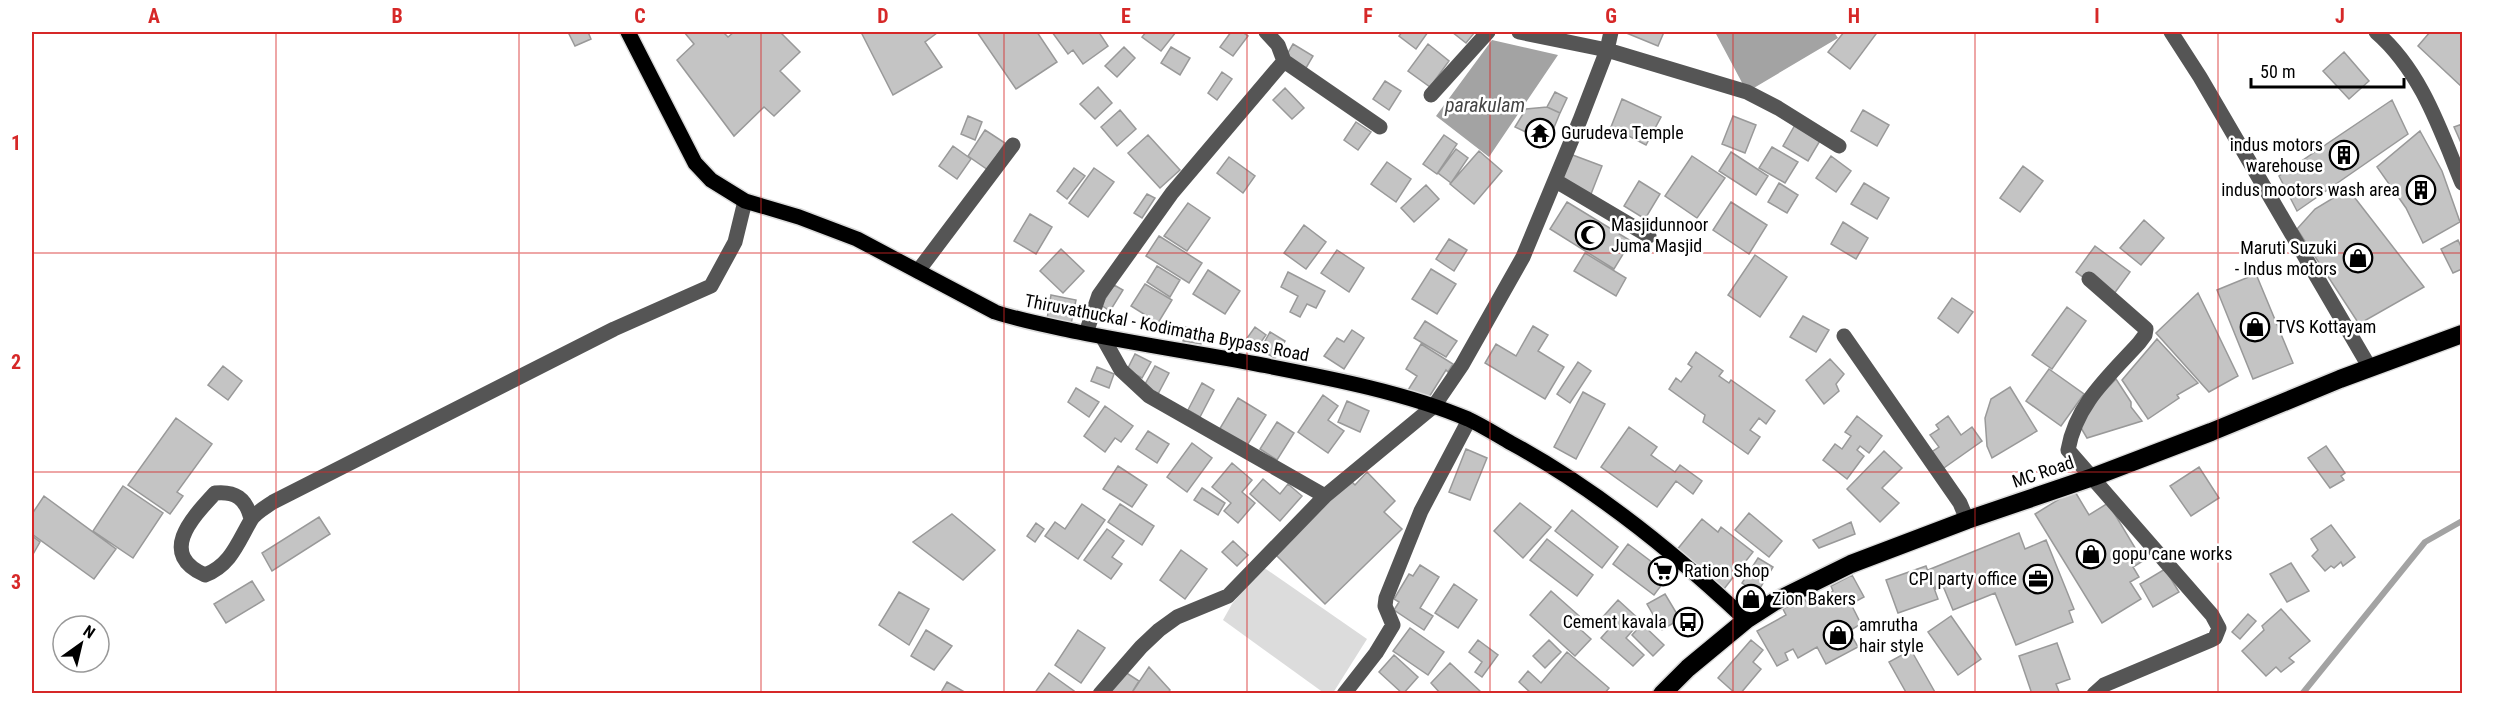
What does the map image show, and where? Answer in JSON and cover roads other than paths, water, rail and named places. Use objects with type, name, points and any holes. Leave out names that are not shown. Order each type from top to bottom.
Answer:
[{"type":"highway","name":"MC Road","points":[[1662,693],[1688,668],[1746,620],[1774,602],[1851,564],[1967,520],[2093,477],[2370,368],[2463,334]]},
{"type":"main road","name":"Thiruvathuckal - Kodimatha Bypass Road","points":[[628,32],[695,163],[711,180],[745,201],[831,228],[995,312],[1012,318],[1103,338],[1257,364],[1351,384],[1434,406],[1469,420],[1539,458],[1598,497],[1699,575],[1746,620]]},
{"type":"street","points":[[1266,32],[1278,45],[1284,61],[1380,127]]},
{"type":"street","points":[[1431,95],[1488,32]]},
{"type":"street","points":[[1519,32],[1607,50],[1748,92],[1839,146]]},
{"type":"street","points":[[1100,693],[1159,630],[1177,616],[1228,596],[1325,496],[1434,406],[1462,365],[1523,257],[1556,181],[1607,50],[1611,32]]},
{"type":"street","points":[[2171,32],[2200,77],[2370,368]]},
{"type":"street","points":[[2376,32],[2402,61],[2428,101],[2463,183]]},
{"type":"street","points":[[1086,333],[1099,295],[1172,192],[1284,61]]},
{"type":"street","points":[[918,271],[1013,145]]},
{"type":"street","points":[[1556,181],[1648,236]]},
{"type":"street","points":[[251,519],[248,507],[239,495],[228,491],[215,493],[198,513],[181,540],[180,551],[184,561],[191,569],[205,575],[217,571],[242,540],[251,519],[273,502],[614,329],[711,286],[735,242],[745,201]]},
{"type":"street","points":[[2089,279],[2146,329],[2139,343],[2096,389],[2082,408],[2072,430],[2068,450],[2212,615],[2219,628],[2215,638],[2104,685],[2094,693]]},
{"type":"street","points":[[1844,336],[1960,503],[1967,520]]},
{"type":"street","points":[[1103,338],[1121,370],[1149,396],[1325,496]]},
{"type":"street","points":[[1344,693],[1376,653],[1393,625],[1385,606],[1386,598],[1421,511],[1469,420]]},
{"type":"water","points":[[1715,32],[1834,32],[1838,38],[1747,92]]},
{"type":"water","name":"parakulam","points":[[1492,40],[1558,55],[1489,157],[1436,116]]},
{"type":"waterway","points":[[2302,694],[2425,542],[2462,521]]},
{"type":"place","name":"Gurudeva Temple","points":[[1540,133]]},
{"type":"place","name":"indus motors warehouse","points":[[2344,155]]},
{"type":"place","name":"indus mootors wash area","points":[[2421,190]]},
{"type":"place","name":"Masjidunnoor Juma Masjid","points":[[1590,235]]},
{"type":"place","name":"Maruti Suzuki - Indus motors","points":[[2358,258]]},
{"type":"place","name":"TVS Kottayam","points":[[2255,327]]},
{"type":"place","name":"gopu cane works","points":[[2091,554]]},
{"type":"place","name":"Ration Shop","points":[[1663,571]]},
{"type":"place","name":"CPI party office","points":[[2038,579]]},
{"type":"place","name":"Zion Bakers","points":[[1751,599]]},
{"type":"place","name":"Cement kavala","points":[[1688,622]]},
{"type":"place","name":"amrutha hair style","points":[[1838,635]]}]
